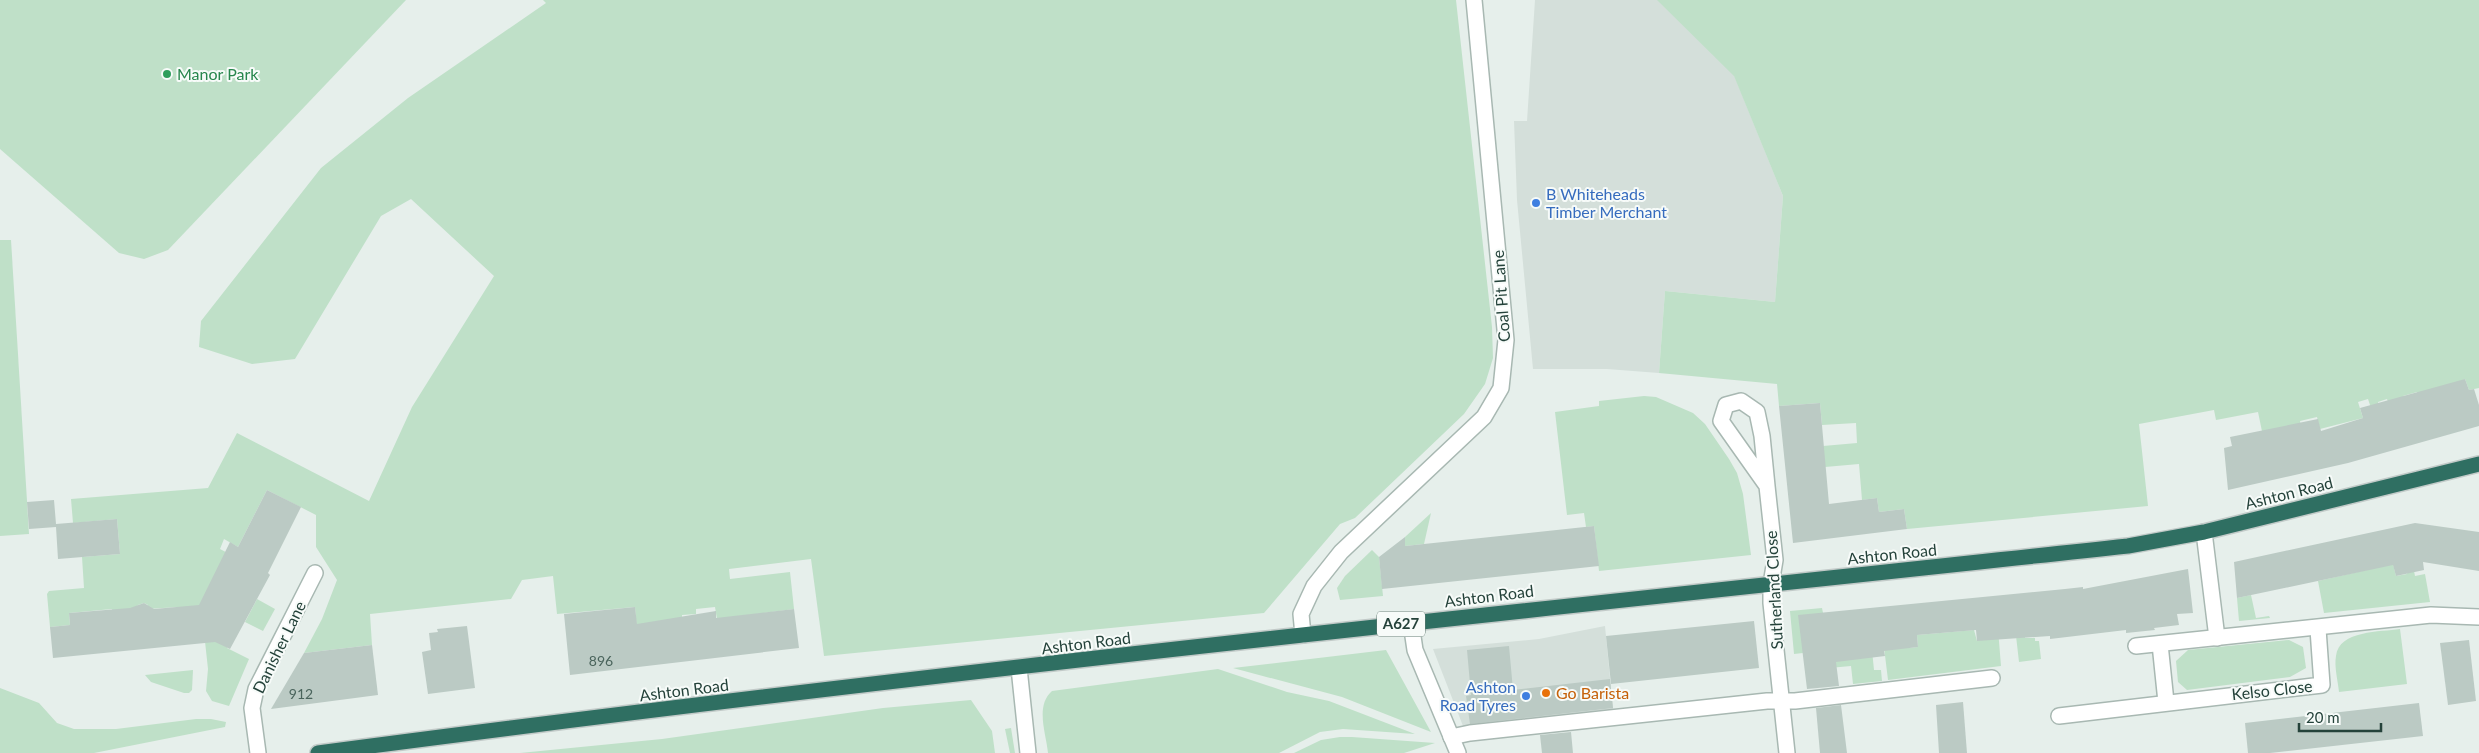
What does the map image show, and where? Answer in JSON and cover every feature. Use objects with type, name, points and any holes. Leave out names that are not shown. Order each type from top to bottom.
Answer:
[{"type":"highway","name":"Ashton Road","points":[[318,753],[1303,635],[2128,546],[2204,532],[2479,464]]},
{"type":"street","name":"Coal Pit Lane","points":[[1303,635],[1301,614],[1319,580],[1341,552],[1484,417],[1501,388],[1506,340],[1474,0]]},
{"type":"street","name":"Sutherland Close","points":[[1767,486],[1721,421],[1726,405],[1742,401],[1757,412],[1762,436],[1776,560],[1771,584],[1787,753]]},
{"type":"street","points":[[2204,532],[2217,638]]},
{"type":"street","name":"Danisher Lane","points":[[258,753],[252,708],[256,689],[315,573]]},
{"type":"street","points":[[2136,646],[2318,629],[2431,615],[2479,617]]},
{"type":"street","points":[[1411,623],[1415,650],[1458,753]]},
{"type":"street","name":"Kelso Close","points":[[2059,716],[2322,685],[2318,629]]},
{"type":"street","points":[[2160,644],[2166,702]]},
{"type":"street","points":[[1019,668],[1028,753]]},
{"type":"street","points":[[1451,737],[1470,733],[1767,700],[1782,701],[1992,678]]},
{"type":"shaded area","points":[[1535,0],[1658,0],[1734,75],[1783,196],[1775,302],[1665,291],[1659,373],[1607,369],[1533,369],[1517,200],[1514,121],[1527,121]]},
{"type":"shaded area","points":[[1605,626],[1613,709],[1463,726],[1433,649],[1539,639]]},
{"type":"green space","name":"Manor Park","points":[[0,0],[406,0],[168,250],[144,259],[119,253],[0,149]]},
{"type":"green space","points":[[543,0],[1456,0],[1492,327],[1493,358],[1485,384],[1464,414],[1355,518],[1340,524],[1264,613],[824,656],[811,559],[729,569],[730,579],[790,572],[794,609],[717,619],[715,607],[696,609],[696,614],[682,615],[682,625],[637,631],[635,607],[557,614],[553,576],[522,580],[511,599],[370,614],[372,645],[304,653],[322,619],[337,580],[316,547],[316,515],[267,490],[238,547],[224,539],[220,549],[239,559],[227,648],[249,659],[229,706],[212,701],[206,691],[208,669],[202,614],[178,607],[148,609],[148,605],[144,603],[138,605],[115,644],[112,609],[69,613],[70,625],[50,627],[47,594],[49,591],[84,588],[82,557],[120,554],[117,519],[73,523],[71,499],[208,488],[237,433],[369,501],[412,407],[494,276],[411,199],[381,216],[295,359],[252,364],[199,347],[201,321],[321,168],[408,98],[546,3]]},
{"type":"green space","points":[[1657,0],[2479,0],[2479,388],[2469,390],[2465,379],[2421,404],[2417,392],[2403,396],[2406,408],[2392,413],[2387,399],[2378,402],[2381,415],[2374,417],[2368,399],[2358,402],[2363,418],[2320,429],[2317,417],[2300,421],[2302,432],[2264,441],[2258,412],[2216,420],[2214,410],[2139,424],[2148,506],[1907,529],[1904,509],[1879,512],[1877,498],[1862,500],[1859,464],[1825,467],[1823,446],[1857,443],[1856,423],[1822,425],[1820,403],[1779,406],[1777,384],[1659,373],[1665,291],[1775,302],[1783,196],[1734,76]]},
{"type":"green space","points":[[0,240],[11,240],[29,534],[0,536]]},
{"type":"green space","points":[[1644,396],[1656,397],[1693,413],[1705,424],[1729,459],[1737,473],[1743,494],[1751,555],[1599,571],[1594,526],[1586,527],[1584,513],[1567,515],[1555,412],[1599,406],[1599,401]]},
{"type":"green space","points":[[1431,513],[1424,544],[1405,546],[1405,537]]},
{"type":"green space","points":[[1372,550],[1379,557],[1383,596],[1340,600],[1337,588],[1345,576]]},
{"type":"green space","points":[[2412,561],[2415,576],[2425,574],[2430,602],[2324,613],[2318,581],[2393,564],[2396,576],[2407,574]]},
{"type":"green space","points":[[2251,595],[2256,618],[2269,616],[2270,618],[2239,621],[2237,598]]},
{"type":"green space","points":[[257,599],[275,609],[263,631],[245,622]]},
{"type":"green space","points":[[1822,608],[1823,613],[1803,653],[1794,654],[1790,611]]},
{"type":"green space","points":[[2024,626],[2025,638],[2035,638],[2035,641],[2039,641],[2041,659],[2019,662],[2015,627]]},
{"type":"green space","points":[[1998,629],[2001,666],[1888,680],[1883,639],[1908,648],[1918,647],[1917,635],[1974,630],[1977,641]]},
{"type":"green space","points":[[2400,629],[2407,684],[2339,692],[2336,656],[2339,647],[2345,641],[2362,634]]},
{"type":"green space","points":[[1871,640],[1874,670],[1881,670],[1882,681],[1853,684],[1851,666],[1829,668],[1826,645]]},
{"type":"green space","points":[[2289,640],[2303,647],[2306,668],[2290,677],[2187,690],[2178,682],[2176,661],[2188,650]]},
{"type":"green space","points":[[1386,650],[1431,732],[1342,697],[1233,668]]},
{"type":"green space","points":[[1218,669],[1287,692],[1329,701],[1415,734],[1343,729],[1320,732],[1279,753],[1048,753],[1043,712],[1047,697],[1052,691]]},
{"type":"green space","points":[[193,670],[192,690],[189,693],[151,682],[145,675]]},
{"type":"green space","points":[[0,688],[39,703],[57,723],[74,729],[116,729],[196,719],[226,722],[225,727],[94,753],[0,753]]},
{"type":"green space","points":[[971,700],[992,731],[995,753],[520,753],[662,739],[883,708]]},
{"type":"green space","points":[[1011,728],[1015,753],[1010,753],[1005,729]]},
{"type":"green space","points":[[1340,737],[1435,743],[1404,753],[1294,753],[1321,740]]},
{"type":"building","points":[[2465,379],[2469,390],[2474,389],[2479,405],[2479,426],[2348,463],[2228,490],[2224,448],[2232,446],[2230,437],[2318,419],[2321,431],[2363,418],[2360,408]]},
{"type":"building","points":[[1820,403],[1829,504],[1877,498],[1879,512],[1904,509],[1907,529],[1793,543],[1779,406]]},
{"type":"building","points":[[267,490],[301,507],[268,573],[270,575],[230,649],[215,642],[53,658],[50,627],[70,625],[69,613],[130,608],[144,603],[154,609],[199,605],[230,542],[238,547]]},
{"type":"building","points":[[54,500],[56,524],[117,519],[120,554],[58,559],[56,527],[29,529],[27,502]]},
{"type":"building","points":[[2415,523],[2479,532],[2479,571],[2423,562],[2424,570],[2396,576],[2393,565],[2237,598],[2234,562]]},
{"type":"building","points":[[1594,526],[1599,566],[1382,589],[1379,557],[1405,537],[1405,546]]},
{"type":"building","points":[[2188,569],[2193,613],[2177,614],[2179,625],[2154,628],[2155,630],[2126,633],[2126,630],[2050,639],[2050,636],[1977,641],[1976,630],[1917,635],[1918,647],[1884,651],[1885,656],[1836,662],[1839,686],[1807,689],[1798,615],[2083,587],[2083,589]]},
{"type":"building","points":[[635,607],[637,624],[716,611],[716,618],[794,609],[799,648],[570,675],[564,614]]},
{"type":"building","points":[[1754,621],[1759,668],[1611,684],[1606,636]]},
{"type":"building","points":[[467,626],[475,688],[428,694],[422,652],[431,650],[429,633],[438,632],[437,629]]},
{"type":"building","points":[[2469,640],[2476,701],[2448,705],[2440,643]]},
{"type":"building","points":[[372,645],[378,695],[271,709],[304,653]]},
{"type":"building","points":[[1509,646],[1513,690],[1610,679],[1613,708],[1470,724],[1466,696],[1471,695],[1467,650]]},
{"type":"building","points":[[1963,702],[1967,753],[1939,753],[1936,705]]},
{"type":"building","points":[[2419,703],[2423,736],[2270,753],[2248,753],[2245,723]]},
{"type":"building","points":[[1841,705],[1847,753],[1820,753],[1816,708]]},
{"type":"building","points":[[1571,732],[1573,753],[1542,753],[1540,735]]},
{"type":"place","name":"Manor Park","points":[[167,74]]},
{"type":"place","name":"B Whiteheads Timber Merchant","points":[[1536,203]]},
{"type":"place","name":"Go Barista","points":[[1546,693]]},
{"type":"place","name":"Ashton Road Tyres","points":[[1526,696]]}]
